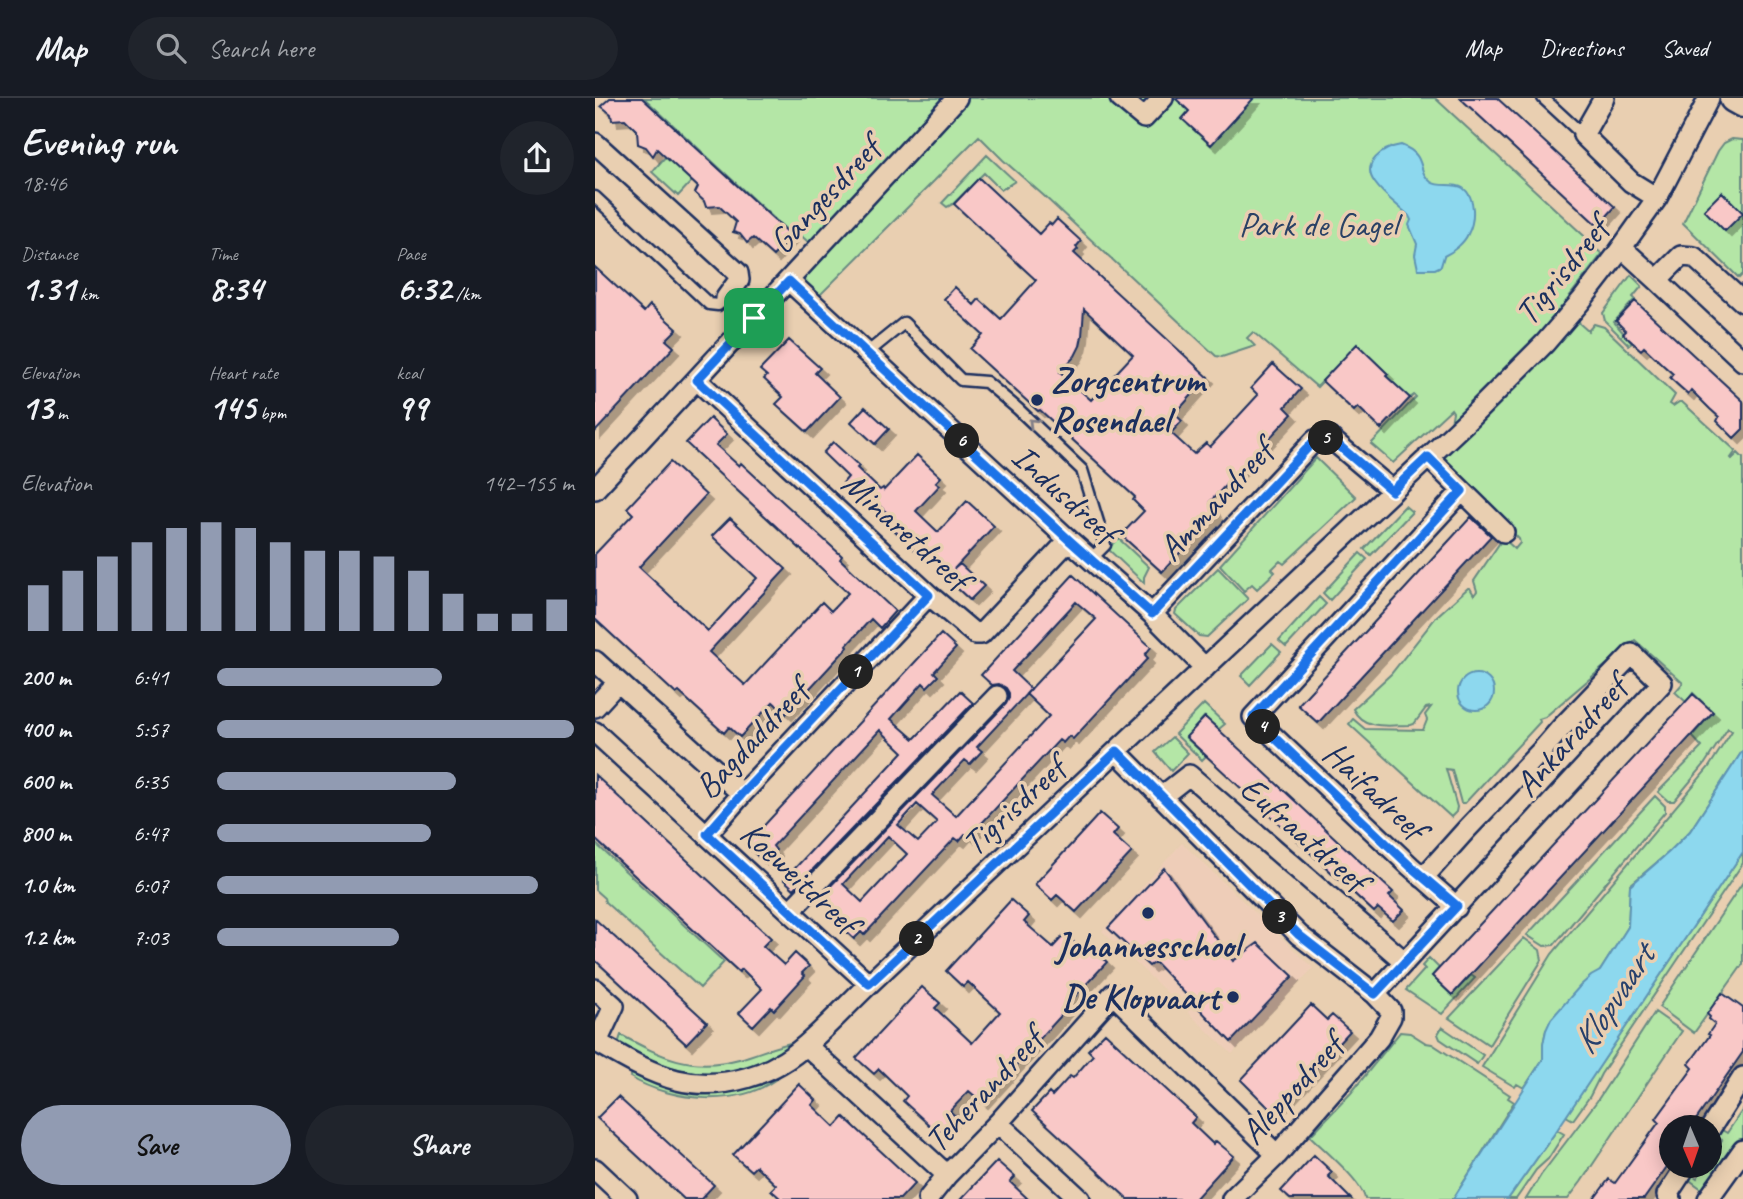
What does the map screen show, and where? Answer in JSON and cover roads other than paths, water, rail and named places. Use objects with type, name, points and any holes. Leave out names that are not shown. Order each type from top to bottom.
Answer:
[{"type":"street","name":"Gangesdreef","points":[[595,489],[957,98]]},
{"type":"street","points":[[1120,98],[1144,118],[1163,98]]},
{"type":"street","points":[[1604,98],[1583,135],[1631,182],[1657,198]]},
{"type":"street","name":"Tigrisdreef","points":[[595,989],[614,1006],[596,1041],[664,1076],[687,1082],[731,1081],[778,1065],[806,1045],[1468,420],[1545,343],[1622,248],[1657,198],[1709,98]]},
{"type":"street","points":[[1734,98],[1743,103]]},
{"type":"street","points":[[595,143],[738,273],[739,280],[726,298],[741,302],[754,318]]},
{"type":"street","points":[[1622,248],[1743,361]]},
{"type":"street","points":[[1657,280],[1681,256],[1694,257],[1743,302]]},
{"type":"street","name":"Indusdreef","points":[[789,281],[1152,614],[1205,668]]},
{"type":"street","name":"Minaretdreef","points":[[697,380],[929,595],[975,634],[981,634],[1069,540]]},
{"type":"street","name":"Ammandreef","points":[[1152,614],[1315,440],[1330,438],[1392,491]]},
{"type":"street","points":[[1428,457],[1504,532]]},
{"type":"street","name":"Haifadreef","points":[[1457,906],[1423,878],[1253,717],[1462,491]]},
{"type":"street","name":"Bagdaddreef","points":[[707,834],[929,595]]},
{"type":"street","name":"Ankaradreef","points":[[1375,994],[1662,683],[1632,654],[1423,878]]},
{"type":"street","name":"Koeweitdreef","points":[[595,661],[742,794]]},
{"type":"street","points":[[595,707],[618,682]]},
{"type":"street","points":[[790,911],[997,696]]},
{"type":"street","name":"Koeweitdreef","points":[[595,732],[869,984]]},
{"type":"street","name":"Eufraatdreef","points":[[1117,751],[1299,935],[1375,994],[1391,1011],[1391,1017]]},
{"type":"street","name":"Eufraatdreef","points":[[1161,797],[1189,775],[1405,962]]},
{"type":"street","name":"Teherandreef","points":[[928,1199],[1113,994],[1277,1155]]},
{"type":"street","name":"Aleppodreef","points":[[1232,1199],[1277,1155],[1379,1038],[1391,1017]]},
{"type":"street","points":[[806,1045],[947,1175]]},
{"type":"street","points":[[1719,1115],[1743,1077]]},
{"type":"street","points":[[997,1123],[1080,1199]]},
{"type":"street","points":[[1708,1199],[1743,1150]]},
{"type":"street","points":[[595,1169],[627,1199]]},
{"type":"street","points":[[1671,1199],[1667,1195],[1678,1178]]},
{"type":"lane","points":[[1543,98],[1583,135]]},
{"type":"lane","points":[[595,197],[709,304],[718,305],[726,298]]},
{"type":"lane","points":[[867,353],[904,323],[961,380],[986,382],[1018,409],[1082,470],[1105,545],[1091,559]]},
{"type":"water","points":[[1401,145],[1419,158],[1423,173],[1431,182],[1463,188],[1472,203],[1472,223],[1466,237],[1458,247],[1444,256],[1441,266],[1435,269],[1418,269],[1415,255],[1417,244],[1409,225],[1409,216],[1383,192],[1371,176],[1370,169],[1376,158],[1387,149]]},
{"type":"water","points":[[1476,674],[1488,680],[1494,692],[1488,704],[1476,710],[1464,704],[1458,692],[1464,680]]},
{"type":"water","name":"Klopvaart","points":[[1743,750],[1743,852],[1508,1199],[1453,1199],[1543,1059],[1543,1044],[1551,1019],[1580,986],[1600,971],[1628,927],[1630,886],[1690,831]]},
{"type":"place","name":"Zorgcentrum Rosendael","points":[[1037,400]]},
{"type":"place","name":"Johannesschool","points":[[1148,913]]},
{"type":"place","name":"De Klopvaart","points":[[1233,997]]},
{"type":"park label","name":"Park de Gagel","points":[[1318,224]]}]
